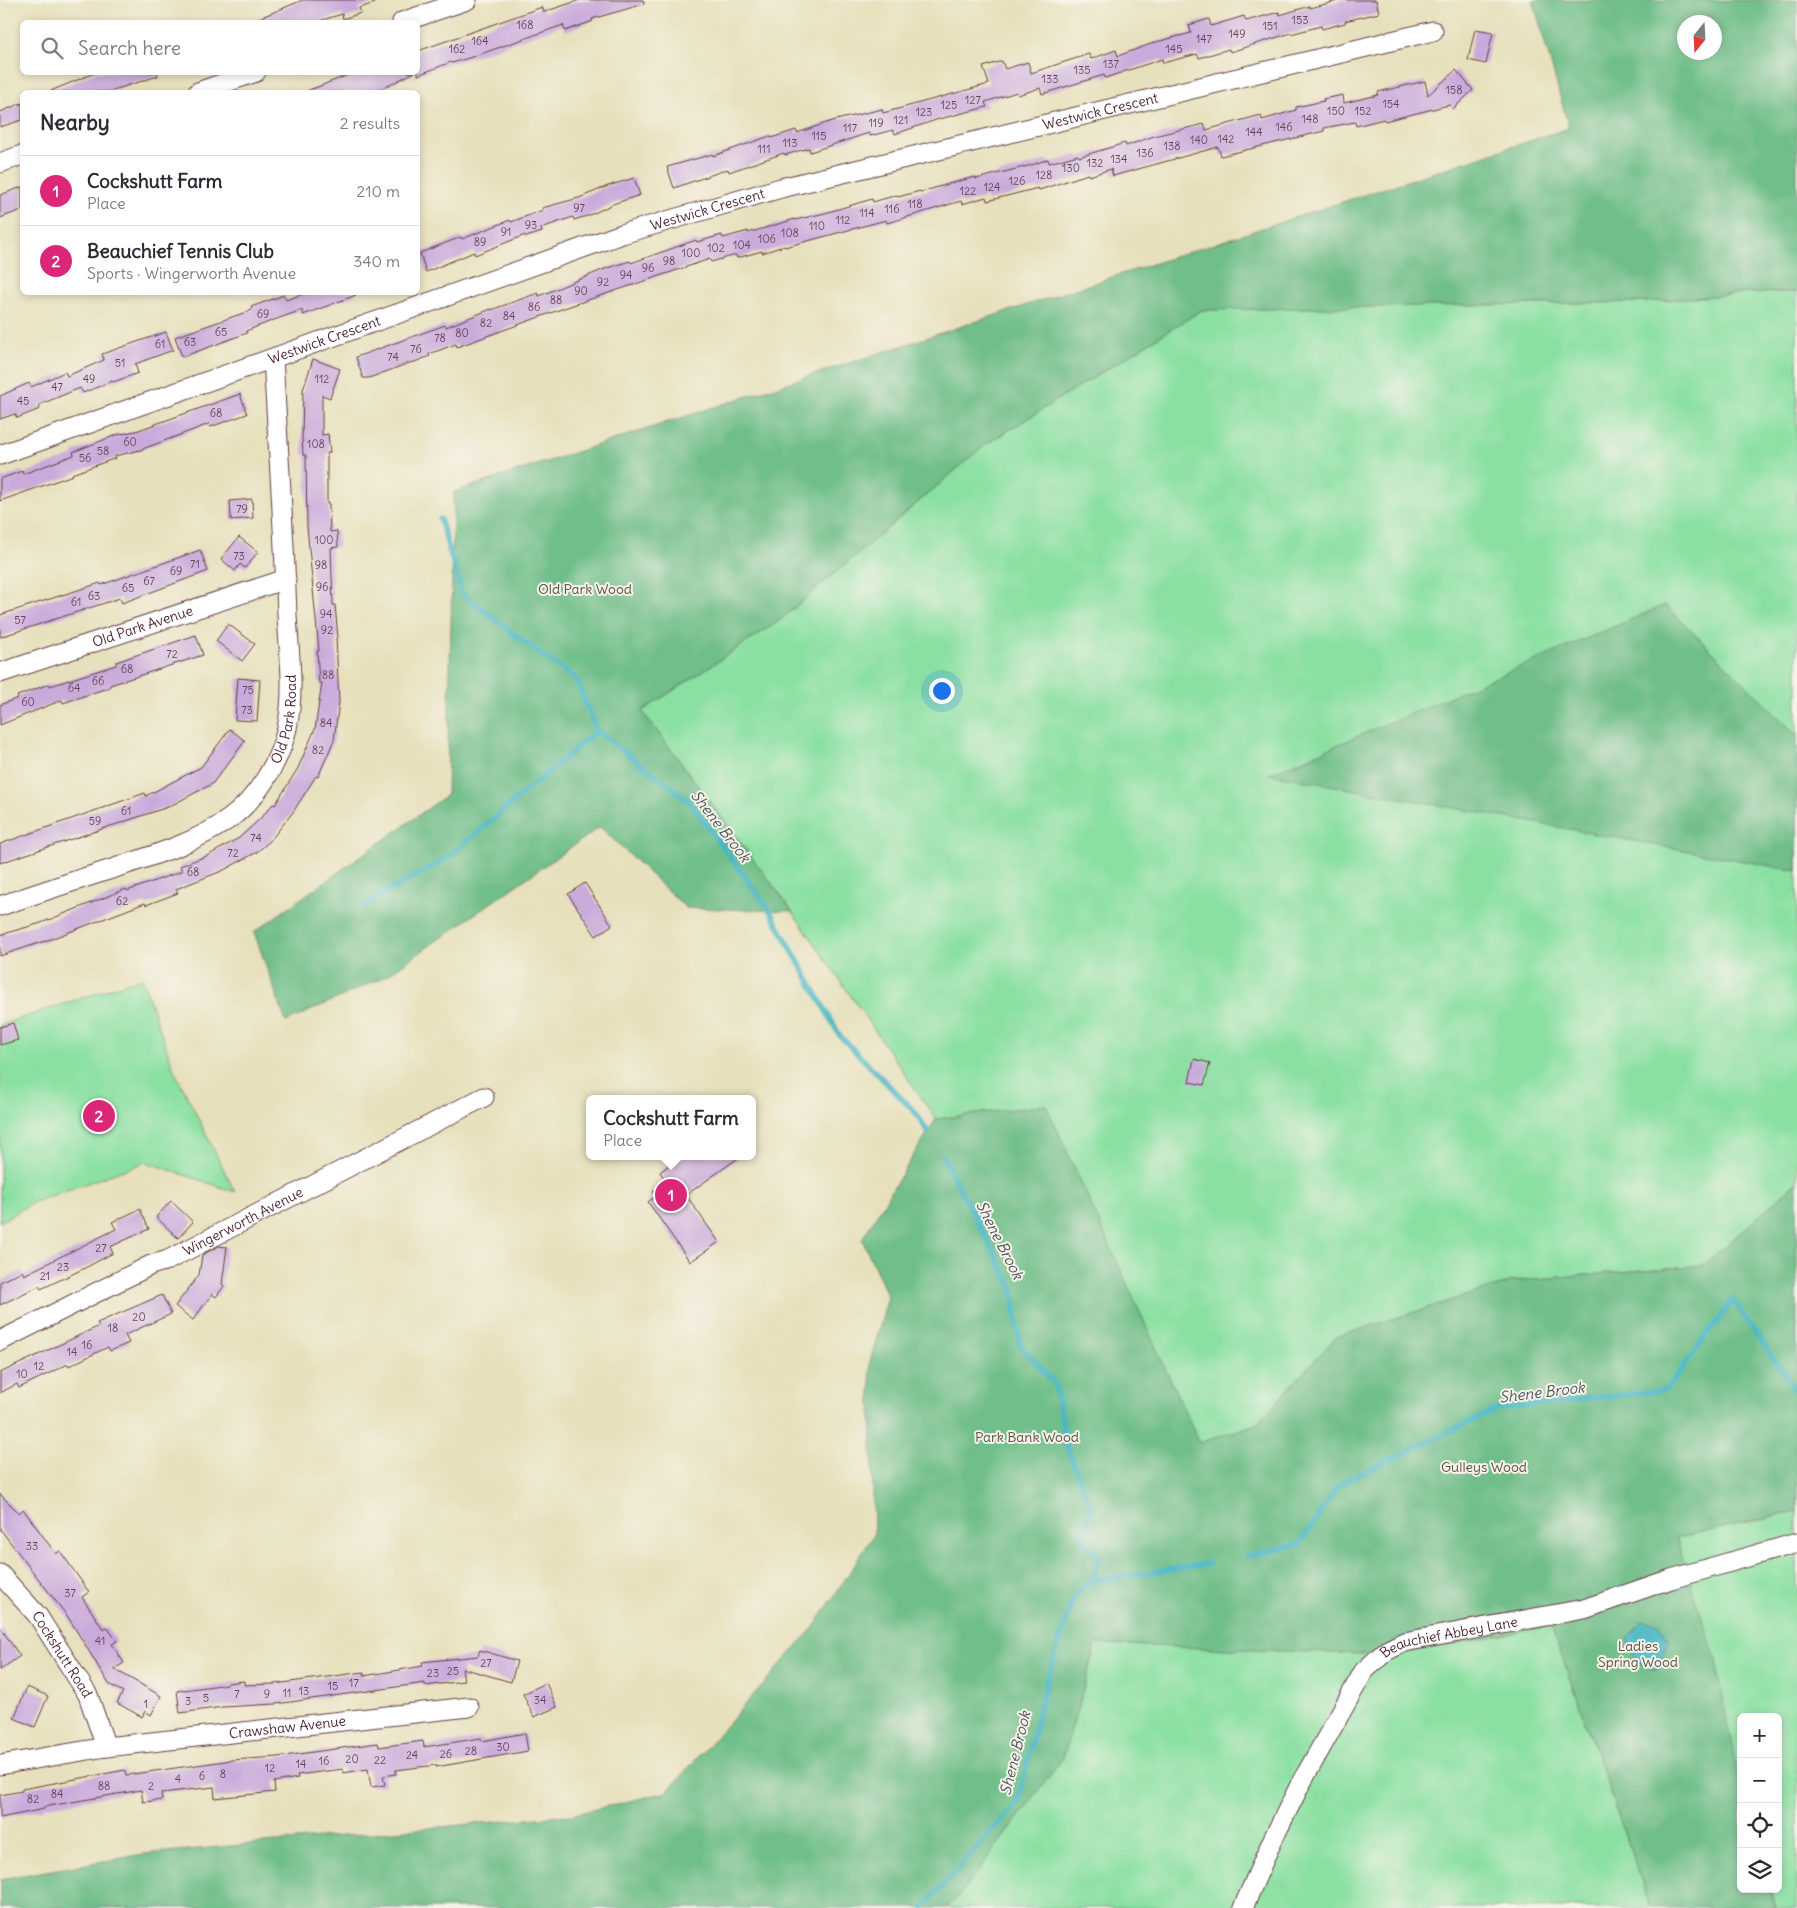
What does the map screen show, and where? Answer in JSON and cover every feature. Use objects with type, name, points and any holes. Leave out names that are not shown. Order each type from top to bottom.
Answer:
[{"type":"street","points":[[408,20],[467,0]]},
{"type":"street","name":"Westwick Crescent","points":[[0,455],[662,221],[782,188],[1433,31]]},
{"type":"street","points":[[204,90],[247,75]]},
{"type":"street","points":[[0,163],[20,156]]},
{"type":"street","name":"Old Park Road","points":[[0,906],[169,850],[202,835],[230,818],[269,775],[281,750],[288,728],[291,699],[286,579],[272,358]]},
{"type":"street","name":"Old Park Avenue","points":[[0,673],[286,579]]},
{"type":"street","name":"Wingerworth Avenue","points":[[0,1341],[151,1265],[168,1260],[484,1097]]},
{"type":"street","name":"Beauchief Abbey Lane","points":[[1243,1908],[1272,1842],[1320,1748],[1364,1670],[1386,1651],[1404,1642],[1584,1609],[1671,1578],[1797,1543]]},
{"type":"street","name":"Cockshutt Road","points":[[0,1574],[38,1616],[88,1695],[106,1747]]},
{"type":"street","name":"Crawshaw Avenue","points":[[0,1765],[106,1747],[469,1707]]},
{"type":"green space","name":"Old Park Wood","points":[[1533,0],[1797,0],[1797,292],[1750,293],[1645,302],[1202,310],[985,445],[779,621],[642,711],[792,911],[686,908],[600,827],[386,976],[286,1022],[254,932],[447,795],[454,492],[1569,128]]},
{"type":"green space","points":[[1797,292],[1797,1182],[1704,1265],[1513,1281],[1336,1337],[1257,1424],[1199,1443],[1046,1105],[936,1119],[792,911],[642,711],[779,621],[985,445],[1202,310],[1645,302],[1750,293]]},
{"type":"green space","points":[[1665,605],[1797,735],[1797,871],[1269,774]]},
{"type":"green space","points":[[142,978],[174,1070],[235,1192],[146,1162],[34,1202],[0,1222],[0,1025]]},
{"type":"green space","points":[[1046,1105],[1199,1443],[1257,1424],[1336,1337],[1513,1281],[1704,1265],[1797,1182],[1797,1511],[1676,1538],[1716,1660],[1737,1773],[1737,1893],[1771,1893],[1775,1908],[1651,1908],[1551,1626],[1391,1655],[1096,1644],[1063,1758],[958,1897],[946,1908],[0,1908],[0,1879],[144,1854],[571,1815],[667,1792],[814,1627],[874,1535],[870,1362],[888,1297],[862,1239],[936,1119]]},
{"type":"green space","points":[[1797,1511],[1797,1908],[1775,1908],[1771,1893],[1782,1893],[1782,1713],[1737,1713],[1737,1778],[1676,1538]]},
{"type":"green space","points":[[1551,1626],[1651,1908],[946,1908],[958,1897],[1063,1758],[1096,1644],[1391,1655]]},
{"type":"water","points":[[1643,1620],[1658,1624],[1669,1641],[1657,1669],[1637,1663],[1628,1639]]},
{"type":"building","points":[[303,0],[374,0],[375,3],[359,8],[361,13],[343,19],[342,14],[322,20],[254,20]]},
{"type":"building","points":[[580,0],[643,0],[644,4],[592,19],[593,21],[565,31],[563,25],[420,74],[420,50],[542,7],[544,12]]},
{"type":"building","points":[[1342,0],[1376,0],[1379,13],[1322,29],[1321,26],[1291,33],[1230,52],[1229,49],[1199,58],[1197,54],[1163,63],[1162,59],[1105,78],[1104,75],[1042,94],[1040,88],[1018,95],[1017,92],[985,102],[987,107],[939,119],[895,134],[893,130],[870,136],[869,133],[810,152],[809,148],[785,155],[784,153],[729,172],[728,169],[674,188],[667,167],[713,154],[713,156],[770,136],[771,138],[796,130],[797,133],[832,121],[882,109],[883,113],[989,84],[983,67],[1002,61],[1005,69],[1028,62],[1031,73],[1089,54],[1091,59],[1116,50],[1118,56],[1156,42],[1191,33],[1189,25],[1209,19],[1211,26],[1244,16],[1246,21],[1279,12],[1280,15],[1310,6],[1310,8]]},
{"type":"building","points":[[1475,29],[1493,32],[1486,64],[1468,60]]},
{"type":"building","points":[[1456,70],[1473,90],[1453,109],[1449,105],[1385,121],[1384,119],[1356,126],[1355,122],[1324,128],[1324,131],[1221,156],[1218,147],[1113,176],[1111,169],[1089,176],[1088,174],[1039,190],[1038,188],[987,201],[986,197],[962,204],[961,201],[887,223],[886,220],[762,253],[762,251],[737,258],[736,255],[711,262],[710,259],[567,307],[457,347],[456,344],[429,354],[430,356],[369,378],[363,378],[356,357],[445,325],[446,327],[538,293],[539,296],[607,268],[630,261],[631,263],[696,240],[697,242],[722,235],[723,238],[748,231],[748,233],[872,199],[873,202],[897,195],[898,197],[921,192],[975,177],[976,179],[1032,165],[1048,159],[1049,163],[1078,155],[1079,157],[1125,143],[1126,146],[1154,136],[1204,124],[1206,130],[1261,115],[1262,120],[1296,110],[1296,107],[1343,95],[1344,103],[1378,95],[1378,92],[1425,81],[1428,95]]},
{"type":"building","points":[[90,75],[158,76],[113,90],[53,90]]},
{"type":"building","points":[[348,75],[409,75],[379,90],[310,90]]},
{"type":"building","points":[[20,104],[20,121],[0,127],[0,112]]},
{"type":"building","points":[[634,178],[640,195],[613,204],[590,215],[574,220],[573,217],[541,228],[542,232],[526,237],[525,235],[475,255],[474,252],[426,272],[420,253],[510,220],[511,222],[543,210],[542,208],[579,198]]},
{"type":"building","points":[[20,188],[20,211],[0,218],[0,195]]},
{"type":"building","points":[[284,295],[286,300],[300,295],[356,295],[303,315],[302,310],[182,357],[175,337],[252,310],[251,307]]},
{"type":"building","points":[[166,332],[173,350],[135,364],[138,373],[83,393],[80,388],[39,405],[40,409],[17,418],[15,414],[0,419],[0,396],[29,383],[31,387],[65,372],[67,376],[104,360],[102,354]]},
{"type":"building","points":[[313,359],[340,369],[330,398],[322,395],[322,435],[328,434],[330,453],[327,453],[327,504],[329,504],[330,532],[337,531],[338,547],[331,548],[333,605],[335,605],[338,638],[336,638],[339,702],[334,740],[318,777],[316,776],[293,812],[270,841],[257,852],[222,871],[176,889],[178,893],[146,905],[145,903],[51,939],[0,956],[0,935],[41,923],[126,889],[127,891],[182,871],[180,866],[209,855],[239,838],[273,804],[275,805],[298,768],[315,729],[322,683],[319,683],[317,651],[319,651],[307,527],[306,455],[303,455],[302,436],[303,390]]},
{"type":"building","points":[[240,394],[247,414],[210,427],[209,424],[140,450],[115,456],[116,458],[73,475],[0,501],[0,479],[22,471],[23,474],[74,455],[73,452],[116,435],[136,431]]},
{"type":"building","points":[[252,499],[253,518],[231,520],[230,501]]},
{"type":"building","points":[[239,537],[258,552],[245,568],[240,564],[235,571],[221,559]]},
{"type":"building","points":[[200,550],[208,571],[122,603],[120,598],[0,637],[0,615],[100,583],[101,585]]},
{"type":"building","points":[[228,624],[255,644],[242,661],[216,641]]},
{"type":"building","points":[[196,635],[203,655],[110,685],[110,687],[63,703],[62,700],[0,725],[0,705],[18,698],[17,696],[49,684],[50,686],[116,665],[116,662]]},
{"type":"building","points":[[238,678],[260,680],[257,721],[235,720]]},
{"type":"building","points":[[230,729],[245,741],[212,784],[168,807],[0,863],[0,844],[145,793],[146,796],[201,767]]},
{"type":"building","points":[[585,883],[612,925],[596,936],[568,894]]},
{"type":"building","points":[[13,1023],[18,1040],[0,1045],[0,1027]]},
{"type":"building","points":[[1194,1059],[1210,1063],[1204,1085],[1189,1082]]},
{"type":"building","points":[[676,1160],[735,1160],[686,1195],[719,1242],[690,1262],[648,1202],[656,1196],[653,1191],[667,1182],[660,1172]]},
{"type":"building","points":[[171,1201],[193,1222],[178,1238],[156,1217]]},
{"type":"building","points":[[140,1209],[149,1229],[110,1247],[113,1253],[85,1268],[41,1289],[39,1286],[0,1305],[0,1282],[22,1271],[24,1275],[116,1229],[112,1222]]},
{"type":"building","points":[[219,1246],[227,1247],[222,1284],[224,1286],[216,1297],[212,1294],[193,1320],[175,1306],[199,1275],[202,1255]]},
{"type":"building","points":[[162,1295],[171,1314],[125,1335],[129,1343],[110,1351],[108,1347],[19,1388],[17,1384],[0,1393],[0,1373],[99,1326],[97,1323]]},
{"type":"building","points":[[0,1494],[19,1513],[23,1509],[56,1554],[60,1551],[89,1592],[82,1597],[103,1629],[107,1627],[117,1641],[112,1644],[124,1663],[114,1669],[161,1696],[151,1715],[145,1711],[142,1717],[117,1703],[123,1692],[109,1684],[68,1617],[0,1529]]},
{"type":"building","points":[[0,1627],[20,1656],[0,1670]]},
{"type":"building","points":[[480,1650],[517,1661],[511,1682],[462,1668],[464,1681],[425,1686],[425,1683],[276,1704],[223,1707],[180,1713],[177,1691],[244,1681],[244,1685],[275,1684],[364,1672],[364,1676],[423,1666],[422,1662],[478,1656]]},
{"type":"building","points":[[546,1683],[557,1707],[534,1717],[523,1694]]},
{"type":"building","points":[[27,1687],[48,1696],[35,1727],[14,1718]]},
{"type":"building","points":[[525,1733],[528,1751],[436,1767],[436,1765],[396,1770],[396,1774],[383,1776],[385,1785],[371,1787],[368,1769],[343,1773],[343,1769],[297,1775],[298,1778],[274,1782],[275,1792],[215,1798],[214,1787],[161,1793],[162,1800],[143,1802],[141,1790],[43,1807],[44,1809],[0,1818],[0,1795],[22,1791],[22,1789],[125,1770],[126,1775],[232,1760],[277,1757],[378,1743],[379,1747],[423,1741],[424,1747],[481,1738],[482,1741]]},
{"type":"waterway","name":"Shene Brook","points":[[440,519],[462,593],[528,645],[576,679],[597,731],[689,801],[770,911],[840,1036],[916,1113],[928,1132]]},
{"type":"waterway","points":[[365,905],[447,858],[597,731]]},
{"type":"waterway","name":"Shene Brook","points":[[942,1155],[1012,1287],[1020,1345],[1055,1384],[1067,1447],[1092,1511],[1082,1541],[1100,1557],[1091,1581]]},
{"type":"waterway","name":"Shene Brook","points":[[1246,1556],[1300,1544],[1339,1484],[1497,1409],[1666,1390],[1733,1300],[1797,1393]]},
{"type":"waterway","name":"Shene Brook","points":[[923,1908],[1018,1802],[1043,1693],[1074,1596],[1091,1581],[1209,1564]]},
{"type":"place","name":"Beauchief Tennis Club","points":[[99,1116]]},
{"type":"place","name":"Cockshutt Farm","points":[[671,1195]]},
{"type":"park label","name":"Park Bank Wood","points":[[1027,1437]]},
{"type":"park label","name":"Gulleys Wood","points":[[1484,1467]]},
{"type":"park label","name":"Ladies Spring Wood","points":[[1638,1654]]}]
